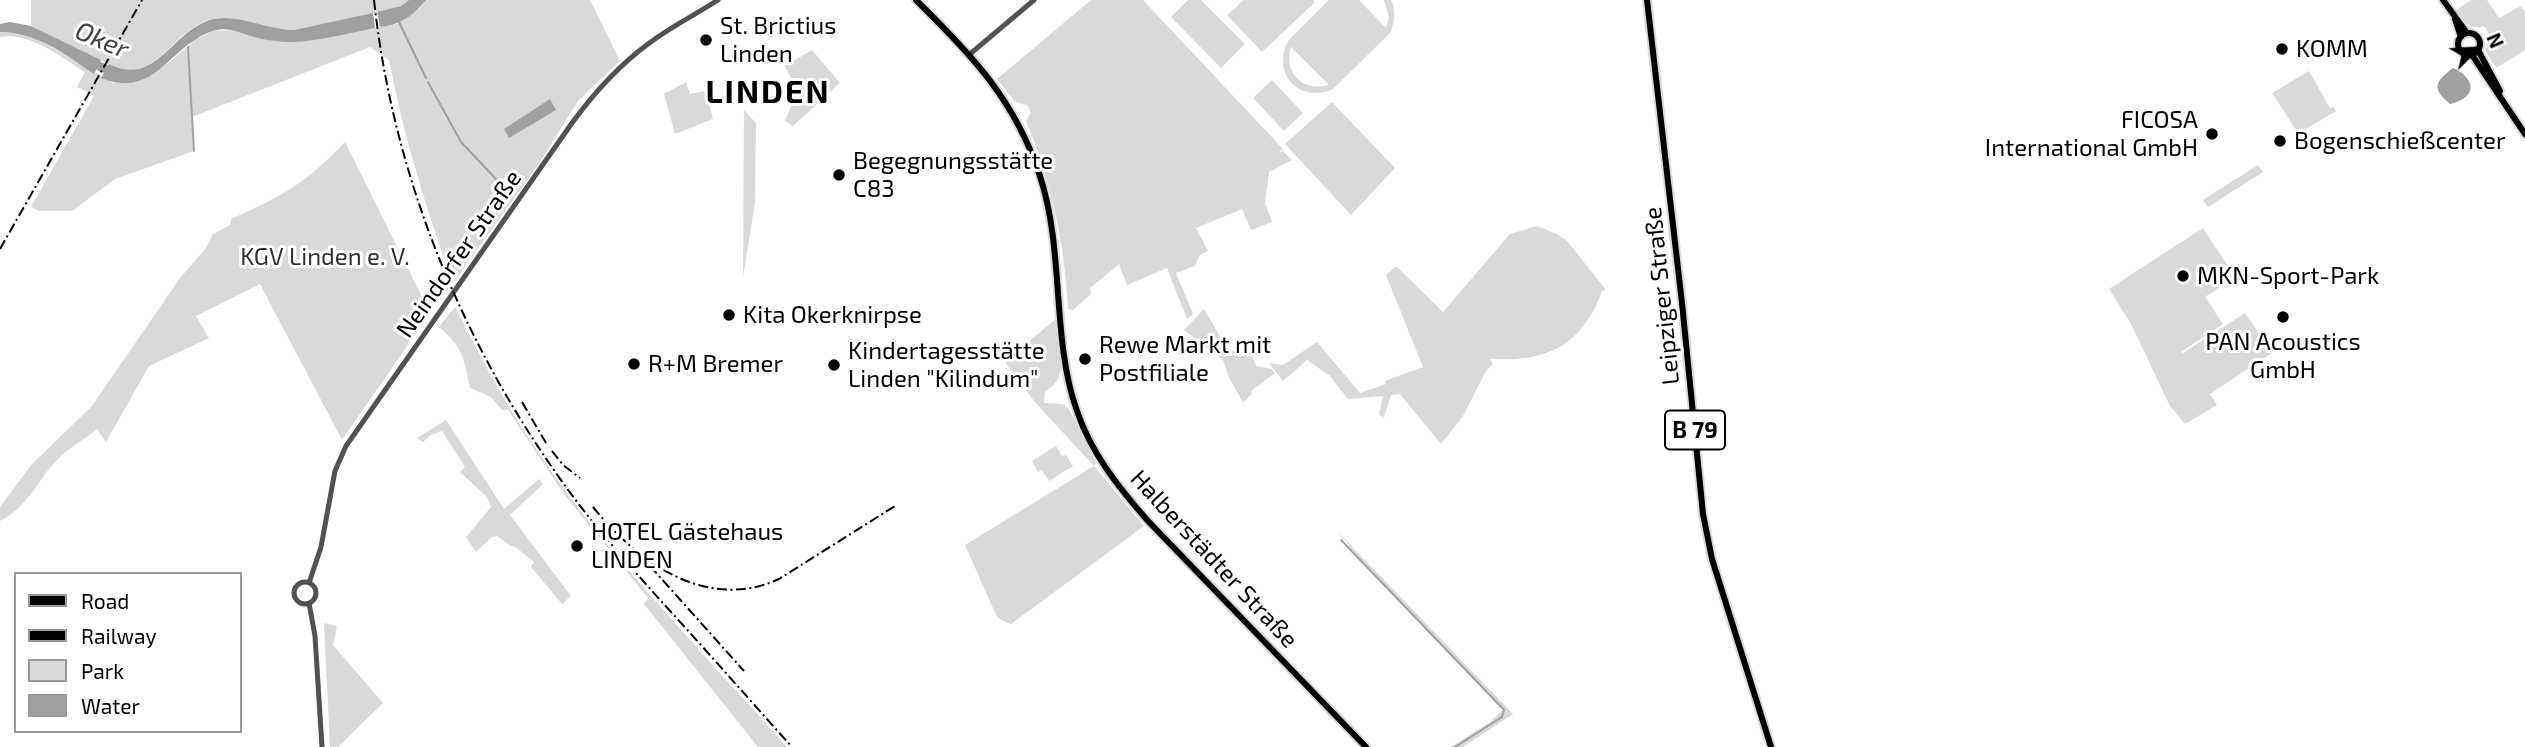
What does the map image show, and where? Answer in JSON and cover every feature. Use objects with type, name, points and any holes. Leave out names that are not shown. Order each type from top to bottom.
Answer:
[{"type":"main road","name":"Halberstädter Straße","points":[[916,0],[970,54],[1004,99],[1025,138],[1040,177],[1054,238],[1071,391],[1096,453],[1109,474],[1147,520],[1366,747]]},
{"type":"main road","name":"Leipziger Straße","points":[[1647,0],[1703,514],[1712,559],[1771,747]]},
{"type":"main road","points":[[2443,0],[2464,35]]},
{"type":"main road","points":[[2501,96],[2478,50],[2479,38],[2473,34],[2464,35],[2458,43],[2460,49],[2465,54],[2472,55],[2525,134]]},
{"type":"main road","points":[[2472,55],[2478,50]]},
{"type":"street","name":"Neindorfer Straße","points":[[309,583],[321,547],[335,471],[345,446],[591,97],[649,43],[718,0]]},
{"type":"street","points":[[970,54],[1034,0]]},
{"type":"street","name":"Neindorfer Straße","points":[[309,603],[298,601],[295,591],[298,585],[309,583],[316,594],[309,603],[315,636],[322,747]]},
{"type":"green space","points":[[31,0],[409,0],[386,11],[294,30],[228,18],[205,21],[192,28],[149,64],[136,69],[121,70],[31,26]]},
{"type":"green space","points":[[426,0],[590,0],[620,61],[578,101],[538,165],[453,283],[416,173],[389,60],[370,47],[192,117],[194,151],[115,179],[72,211],[39,211],[31,207],[94,96],[77,87],[85,72],[45,47],[23,38],[0,37],[0,32],[34,37],[113,83],[167,64],[196,39],[214,31],[236,30],[253,37],[297,42],[396,24],[419,9]]},
{"type":"green space","points":[[1091,0],[1143,0],[1283,149],[1280,152],[1283,151],[1292,160],[1269,172],[1265,203],[1272,222],[1251,230],[1242,209],[1196,228],[1208,251],[1200,255],[1195,266],[1176,273],[1193,314],[1187,319],[1167,268],[1127,285],[1119,264],[1090,288],[1091,294],[1073,310],[1068,309],[1055,213],[1026,120],[1031,113],[1027,105],[1015,102],[997,79]]},
{"type":"green space","points":[[1188,0],[1201,0],[1245,44],[1221,68],[1171,17]]},
{"type":"green space","points":[[1244,0],[1315,2],[1262,52],[1227,15]]},
{"type":"green space","points":[[1329,0],[1359,0],[1386,28],[1389,17],[1384,0],[1391,0],[1394,16],[1390,33],[1333,89],[1321,93],[1309,92],[1291,83],[1283,65],[1288,41]],"holes":[[[1291,47],[1328,84],[1311,86],[1297,78],[1290,65]]]},
{"type":"green space","points":[[2471,0],[2487,0],[2499,18],[2521,6],[2525,12],[2525,50],[2496,68],[2485,50],[2491,37],[2484,26],[2471,26],[2455,11]]},
{"type":"green space","points":[[812,50],[840,83],[793,126],[785,121],[797,91],[785,66]]},
{"type":"green space","points":[[2309,71],[2330,108],[2333,107],[2336,111],[2301,132],[2300,136],[2272,93]]},
{"type":"green space","points":[[1272,80],[1303,113],[1284,131],[1253,98]]},
{"type":"green space","points":[[686,82],[690,94],[706,91],[713,119],[675,134],[664,94]]},
{"type":"green space","points":[[1332,102],[1395,168],[1351,215],[1285,144]]},
{"type":"green space","points":[[744,110],[756,123],[755,203],[743,277]]},
{"type":"green space","name":"KGV Linden e. V.","points":[[345,142],[430,313],[342,440],[260,284],[196,316],[209,338],[149,366],[106,442],[97,429],[72,447],[50,468],[18,509],[0,521],[0,507],[31,465],[92,406],[180,278],[206,248],[213,234],[230,225],[231,219],[265,203],[306,178]]},
{"type":"green space","points":[[2258,165],[2263,172],[2208,207],[2203,200]]},
{"type":"green space","points":[[1537,226],[1567,241],[1606,290],[1602,291],[1584,325],[1560,347],[1529,357],[1490,359],[1493,364],[1486,371],[1463,416],[1441,444],[1400,394],[1391,395],[1384,417],[1379,415],[1383,396],[1348,399],[1330,376],[1307,360],[1283,381],[1269,363],[1283,365],[1317,342],[1360,393],[1423,367],[1386,275],[1396,266],[1443,312],[1510,234]]},
{"type":"green space","points":[[2203,228],[2235,277],[2205,297],[2223,324],[2181,352],[2245,313],[2272,353],[2210,394],[2217,405],[2185,424],[2170,406],[2131,324],[2109,289]]},
{"type":"green space","points":[[455,307],[518,421],[556,478],[619,558],[787,747],[758,747],[644,604],[648,598],[564,494],[508,410],[502,410],[491,397],[470,388],[458,347],[439,327]]},
{"type":"green space","points":[[1204,309],[1229,352],[1248,348],[1256,366],[1272,369],[1275,373],[1251,391],[1252,394],[1243,402],[1229,378],[1223,360],[1184,330]]},
{"type":"green space","points":[[1058,317],[1062,348],[1061,369],[1053,386],[1045,391],[1044,403],[1063,404],[1069,409],[1096,463],[1094,466],[1034,401],[1005,362]]},
{"type":"green space","points":[[446,420],[504,509],[539,479],[543,484],[510,515],[571,596],[562,604],[531,567],[534,562],[514,546],[497,536],[492,537],[476,552],[466,537],[491,507],[487,497],[460,472],[465,467],[442,431],[423,442],[417,438]]},
{"type":"green space","points":[[1056,446],[1073,466],[1049,481],[1042,470],[1038,472],[1032,461]]},
{"type":"green space","points":[[1094,466],[1144,526],[1011,624],[1001,620],[996,615],[965,545]]},
{"type":"green space","points":[[1337,531],[1513,714],[1463,747],[1451,747],[1490,722],[1503,710],[1353,553]]},
{"type":"green space","points":[[324,623],[337,626],[333,645],[383,703],[338,747],[330,747]]},
{"type":"water","points":[[409,0],[426,0],[406,19],[380,27],[377,12],[401,6]]},
{"type":"water","points":[[373,13],[375,28],[307,41],[286,42],[229,30],[213,31],[198,38],[161,68],[136,82],[120,83],[101,78],[109,64],[125,69],[138,69],[150,64],[182,37],[207,21],[239,19],[294,30]]},
{"type":"water","points":[[10,22],[31,26],[101,60],[94,74],[38,40],[0,32],[0,24]]},
{"type":"water","points":[[2453,68],[2466,76],[2471,87],[2469,94],[2450,104],[2440,94],[2438,85],[2442,77]]},
{"type":"water","points":[[550,99],[556,110],[509,138],[504,129]]},
{"type":"waterway","points":[[399,22],[426,78]]},
{"type":"waterway","points":[[188,47],[194,151]]},
{"type":"waterway","name":"Oker","points":[[88,61],[117,74]]},
{"type":"waterway","points":[[428,82],[461,142],[512,196]]},
{"type":"waterway","points":[[1341,540],[1504,710],[1502,717],[1455,747]]},
{"type":"railway","points":[[0,249],[142,0]]},
{"type":"railway","points":[[374,0],[383,66],[397,130],[416,194],[438,256],[495,375],[529,432],[588,516],[792,747]]},
{"type":"railway","points":[[522,402],[546,443]]},
{"type":"railway","points":[[552,451],[563,465],[580,478]]},
{"type":"railway","points":[[593,507],[631,547],[653,563],[700,585],[726,590],[752,588],[779,579],[895,506]]},
{"type":"railway","points":[[650,566],[744,671]]},
{"type":"place","name":"St. Brictius Linden","points":[[706,40]]},
{"type":"place","name":"KOMM","points":[[2282,49]]},
{"type":"place","name":"FICOSA International GmbH","points":[[2212,134]]},
{"type":"place","name":"Bogenschießcenter","points":[[2280,141]]},
{"type":"place","name":"Begegnungsstätte C83","points":[[839,175]]},
{"type":"place","name":"MKN-Sport-Park","points":[[2183,276]]},
{"type":"place","name":"Kita Okerknirpse","points":[[729,315]]},
{"type":"place","name":"PAN Acoustics GmbH","points":[[2283,317]]},
{"type":"place","name":"Rewe Markt mit Postfiliale","points":[[1085,359]]},
{"type":"place","name":"R+M Bremer","points":[[634,364]]},
{"type":"place","name":"Kindertagesstätte Linden \"Kilindum\"","points":[[834,365]]},
{"type":"place","name":"HOTEL Gästehaus LINDEN","points":[[577,546]]},
{"type":"district","name":"LINDEN","points":[[768,92]]}]
